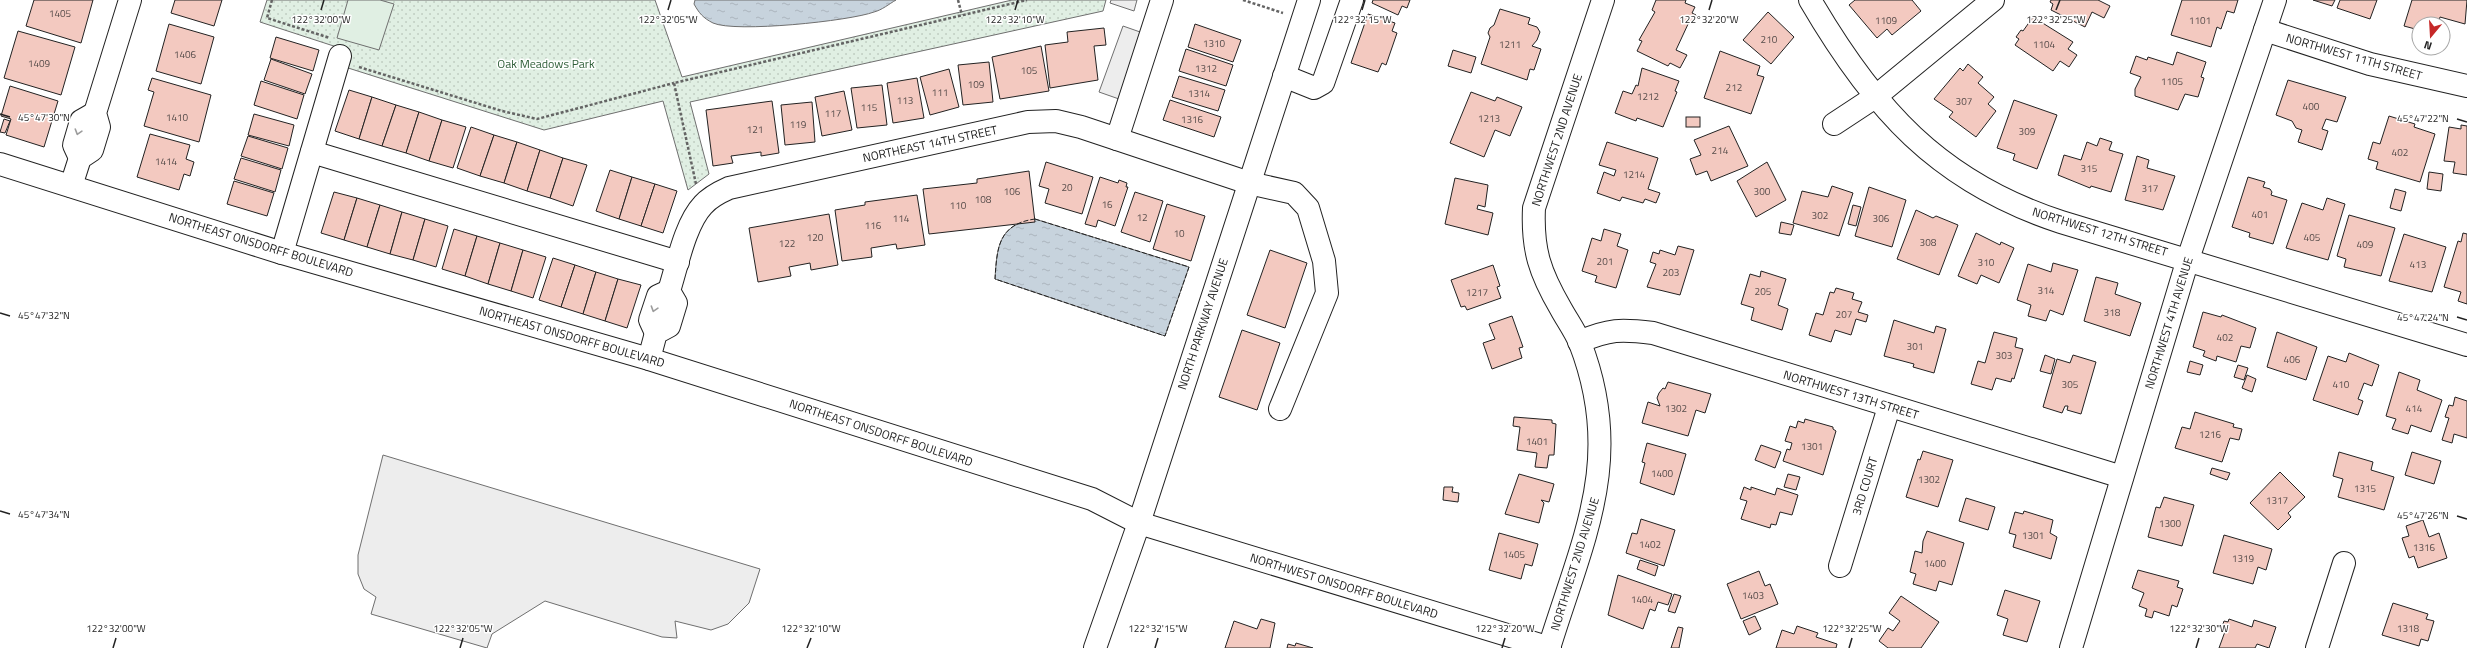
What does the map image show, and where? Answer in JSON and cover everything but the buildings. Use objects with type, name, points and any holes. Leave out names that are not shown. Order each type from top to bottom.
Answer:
[{"type":"street","points":[[71,186],[80,158],[74,144],[81,122],[95,113],[130,0]]},
{"type":"street","points":[[1117,139],[1162,0]]},
{"type":"street","points":[[1284,76],[1314,88],[1323,83],[1352,0]]},
{"type":"street","name":"NORTHWEST 2ND AVENUE","points":[[1550,648],[1593,510],[1599,477],[1599,416],[1591,379],[1579,342],[1554,297],[1536,257],[1533,231],[1534,208],[1604,0]]},
{"type":"street","name":"NORTHWEST 12TH STREET","points":[[1810,0],[1848,63],[1875,97],[1917,141],[1959,175],[1994,196],[2028,211],[2188,258],[2467,345]]},
{"type":"street","points":[[1834,124],[1875,97],[1993,0]]},
{"type":"street","name":"NORTHWEST 4TH AVENUE","points":[[2071,648],[2188,258],[2274,0]]},
{"type":"street","name":"NORTH PARKWAY AVENUE","points":[[1095,648],[1139,523],[1306,10]]},
{"type":"street","name":"NORTHWEST 11TH STREET","points":[[2264,30],[2370,64],[2467,86]]},
{"type":"street","points":[[282,253],[342,53]]},
{"type":"street","name":"NORTHEAST 14TH STREET","points":[[649,359],[656,333],[650,320],[658,296],[670,291],[678,262],[691,226],[704,203],[729,188],[1028,122],[1056,121],[1117,139],[1249,183],[1294,194],[1308,208],[1324,261],[1327,293],[1280,409]]},
{"type":"street","points":[[312,152],[678,262]]},
{"type":"street","name":"NORTHEAST ONSDORFF BOULEVARD","points":[[0,164],[282,253],[649,359],[1092,499],[1139,523]]},
{"type":"street","name":"NORTHWEST 13TH STREET","points":[[1579,342],[1603,332],[1627,330],[1653,333],[2122,478]]},
{"type":"street","name":"3RD COURT","points":[[1840,566],[1889,407]]},
{"type":"street","name":"NORTHWEST ONSDORFF BOULEVARD","points":[[1139,523],[1550,648]]},
{"type":"street","points":[[2317,648],[2344,563]]},
{"type":"path","points":[[272,0],[266,18],[342,53],[502,112],[538,119],[674,83],[1027,0]]},
{"type":"path","points":[[1243,0],[1306,10]]},
{"type":"path","points":[[958,1],[962,15]]},
{"type":"path","points":[[674,83],[695,181],[704,203]]},
{"type":"green space","name":"Oak Meadows Park","points":[[267,0],[655,0],[682,77],[1012,0],[1106,0],[1103,11],[690,102],[709,174],[688,190],[663,101],[544,130],[345,67],[349,51],[260,22]]},
{"type":"green space","points":[[348,0],[380,0],[394,4],[379,50],[337,38]]},
{"type":"shaded area","points":[[1111,0],[1137,0],[1134,11],[1110,3]]},
{"type":"shaded area","points":[[1123,26],[1143,33],[1119,99],[1099,92]]},
{"type":"shaded area","points":[[383,455],[760,569],[749,603],[728,624],[711,630],[675,621],[677,638],[662,637],[545,601],[492,634],[487,648],[371,614],[376,597],[364,589],[358,574],[358,555]]},
{"type":"water","points":[[695,0],[896,0],[877,11],[842,19],[793,25],[744,27],[725,26],[713,23],[704,17],[698,10],[694,4]]},
{"type":"water","points":[[1035,219],[1189,267],[1165,336],[995,279],[997,257],[1002,239],[1013,226]]},
{"type":"fence","points":[[1035,219],[1189,267],[1165,336],[995,279],[997,257],[1002,239],[1013,226],[1035,219]]}]
